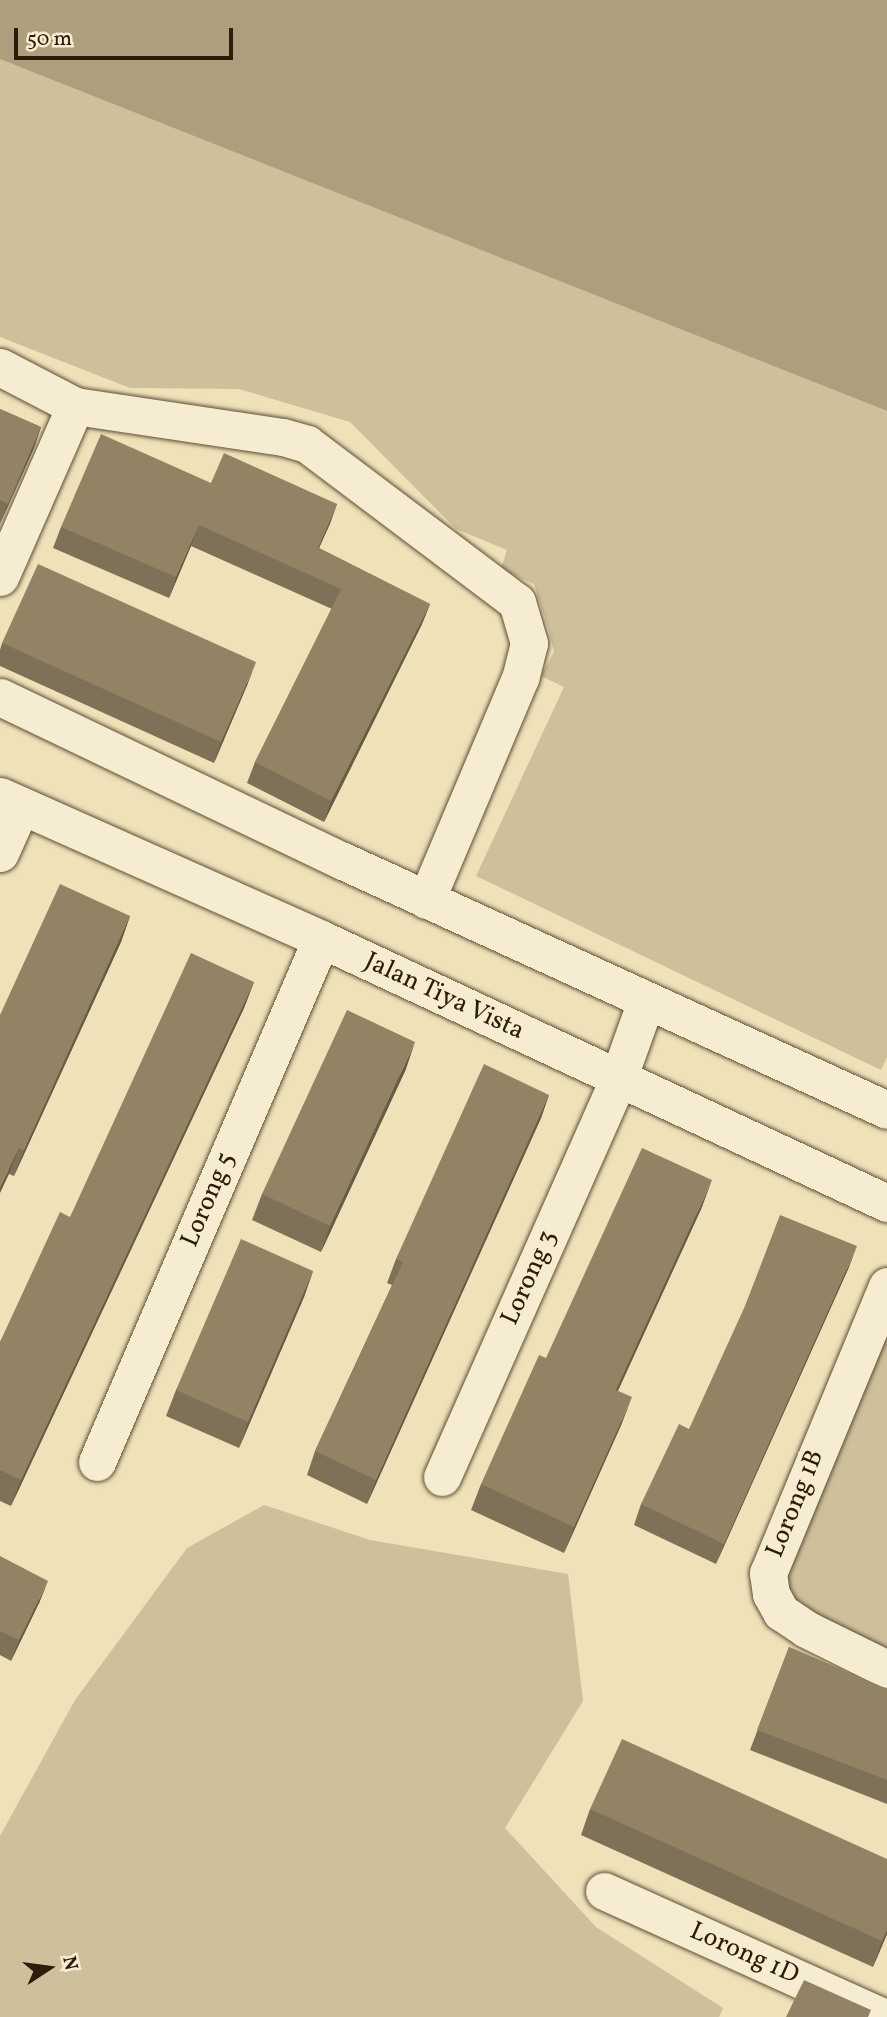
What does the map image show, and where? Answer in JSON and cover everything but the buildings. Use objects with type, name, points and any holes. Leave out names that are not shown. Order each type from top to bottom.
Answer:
[{"type":"street","points":[[0,367],[75,406],[284,437],[307,444],[517,603],[529,643],[520,678],[426,900]]},
{"type":"street","points":[[0,577],[75,406]]},
{"type":"street","points":[[0,697],[426,900],[887,1110]]},
{"type":"street","points":[[0,853],[11,801]]},
{"type":"street","name":"Jalan Tiya Vista","points":[[11,801],[321,939],[887,1203]]},
{"type":"street","name":"Lorong 5","points":[[96,1462],[321,939]]},
{"type":"street","name":"Lorong 3","points":[[442,1477],[618,1079],[646,1000]]},
{"type":"street","name":"Lorong 1B","points":[[887,1286],[768,1573],[771,1594],[781,1612],[806,1629],[887,1669]]},
{"type":"street","name":"Lorong 1D","points":[[604,1891],[883,2017]]},
{"type":"shaded area","points":[[0,0],[887,0],[887,411],[0,59]]},
{"type":"shaded area","points":[[0,58],[887,411],[887,1057],[881,1070],[476,876],[564,687],[541,676],[554,652],[549,631],[534,584],[501,569],[507,550],[456,529],[350,422],[239,389],[130,388],[0,337]]},
{"type":"shaded area","points":[[887,1286],[887,1669],[781,1612],[780,1543]]},
{"type":"shaded area","points":[[264,1505],[370,1540],[568,1574],[583,1701],[505,1828],[596,1927],[723,2008],[719,2017],[0,2017],[0,1836],[75,1700],[187,1548]]}]
